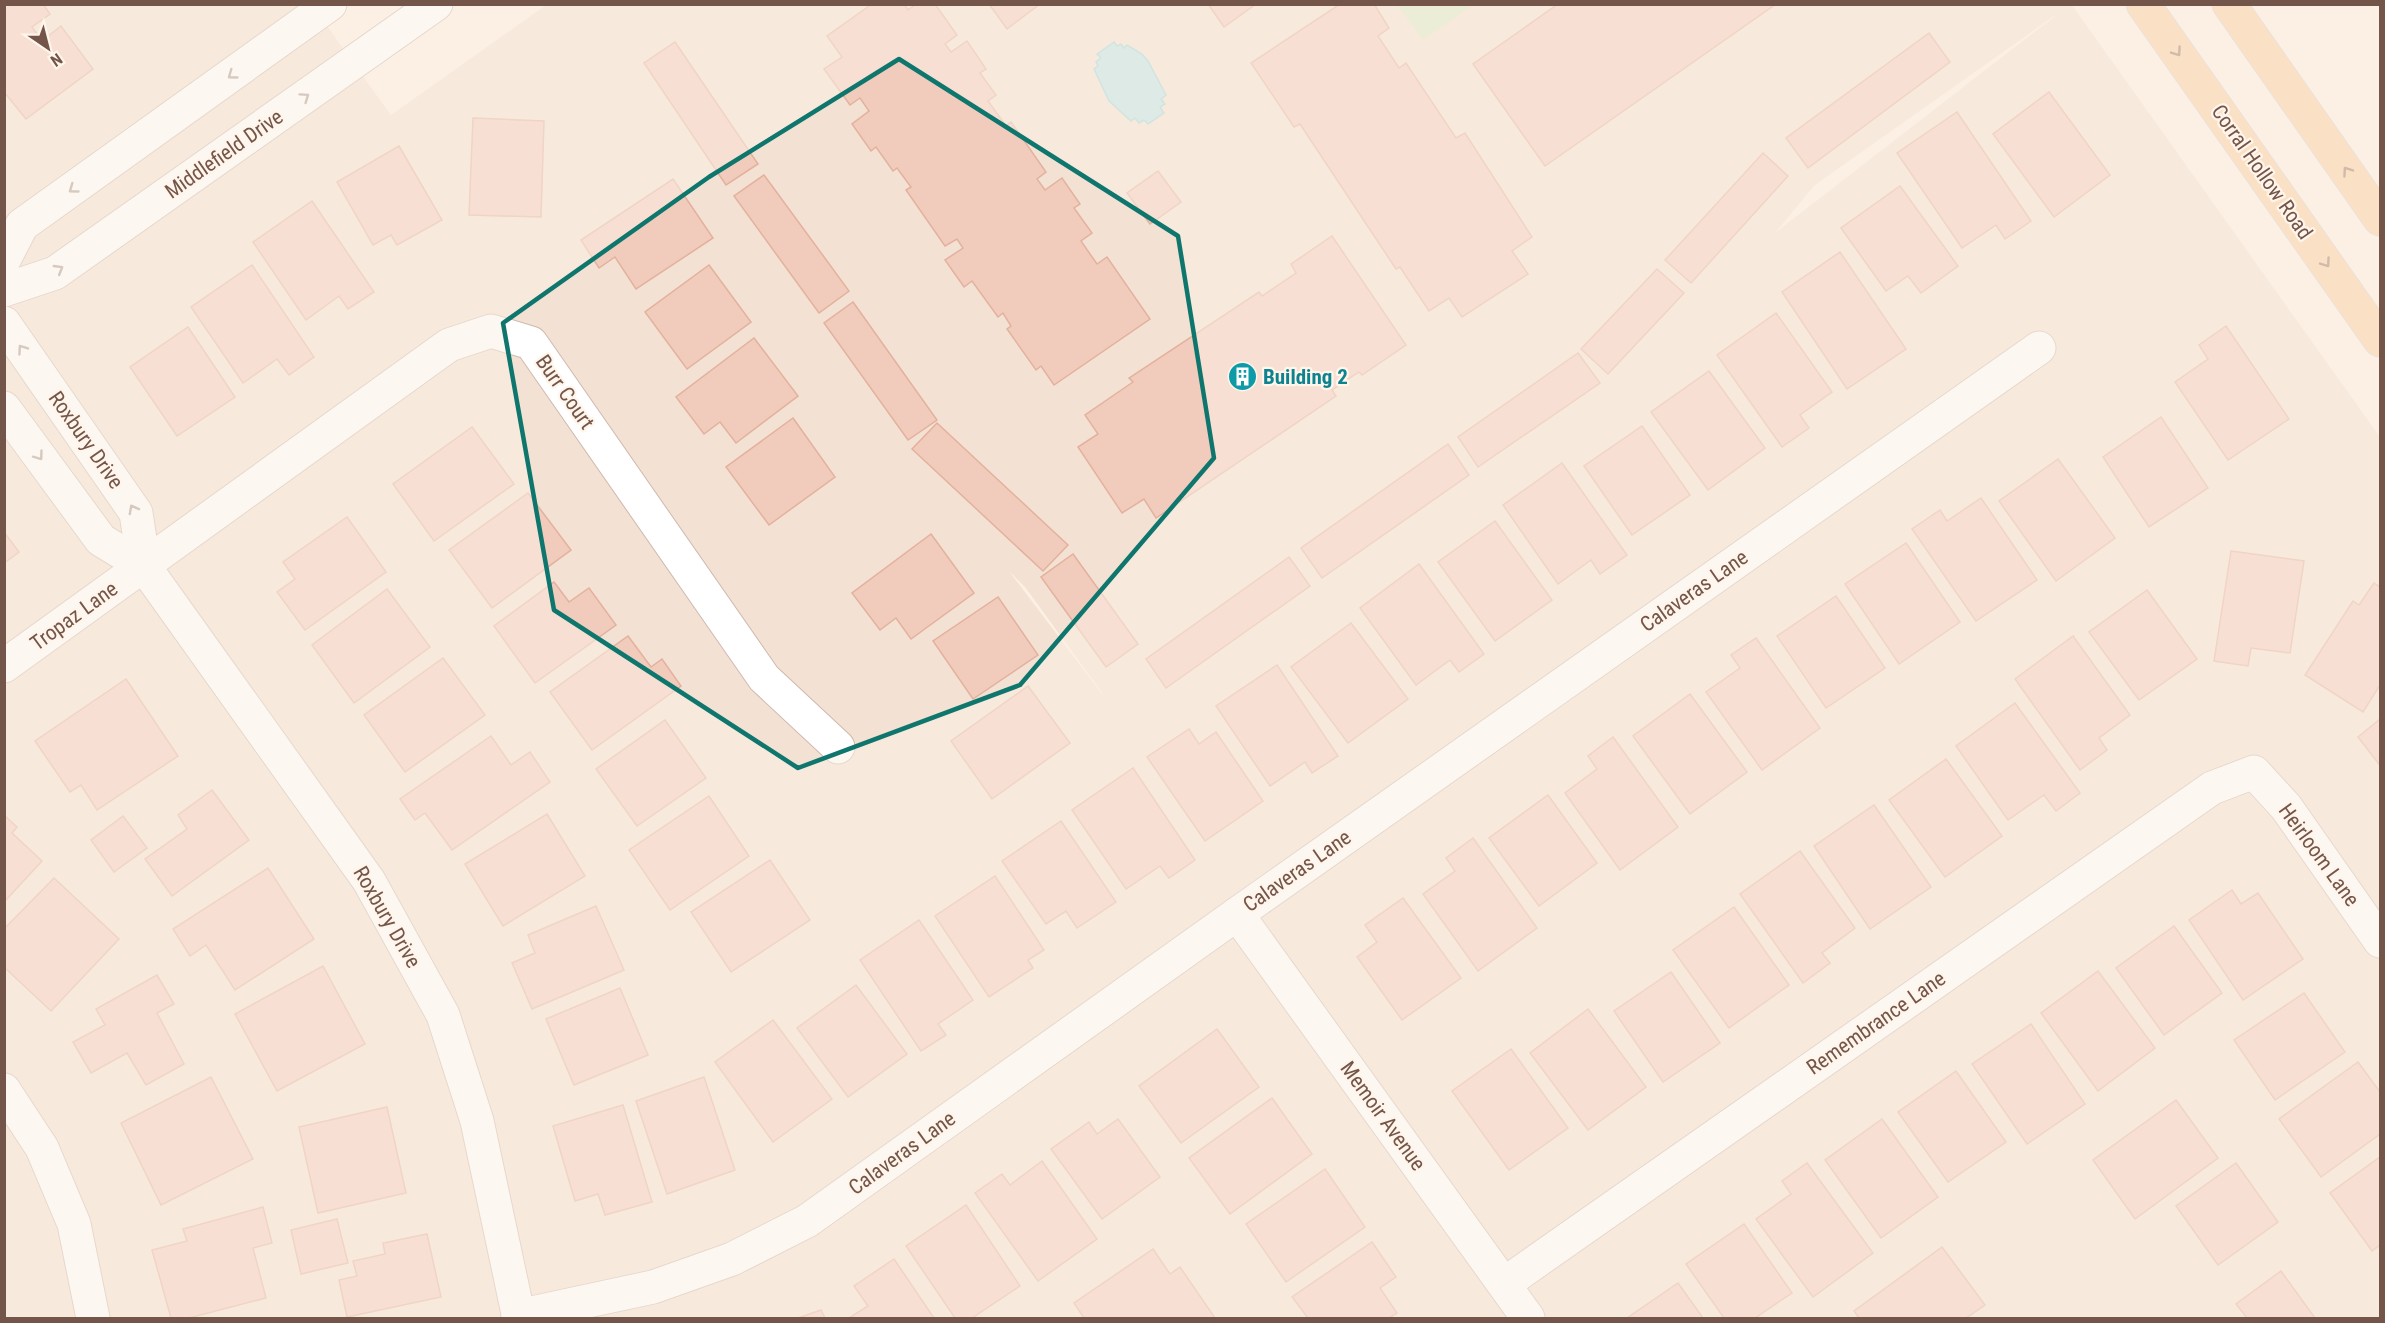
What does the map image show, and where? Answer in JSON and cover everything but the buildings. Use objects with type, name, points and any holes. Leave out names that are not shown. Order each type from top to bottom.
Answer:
[{"type":"main road","name":"Corral Hollow Road","points":[[2143,4],[2380,340]]},
{"type":"main road","points":[[2229,4],[2380,219]]},
{"type":"street","points":[[4,260],[22,225],[330,4]]},
{"type":"street","name":"Middlefield Drive","points":[[4,290],[55,273],[436,4]]},
{"type":"street","name":"Roxbury Drive","points":[[4,323],[136,513],[144,566]]},
{"type":"street","name":"Burr Court","points":[[144,566],[449,345],[491,332],[531,343],[764,678],[838,747]]},
{"type":"street","name":"Calaveras Lane","points":[[518,1317],[653,1287],[732,1259],[807,1221],[1237,914],[2039,348]]},
{"type":"street","name":"Roxbury Drive","points":[[4,408],[101,540],[144,566],[369,881],[443,1015],[477,1121],[518,1317]]},
{"type":"street","name":"Tropaz Lane","points":[[4,666],[144,566]]},
{"type":"street","name":"Heirloom Lane","points":[[2254,772],[2286,807],[2380,941]]},
{"type":"street","name":"Remembrance Lane","points":[[1504,1284],[2212,788],[2254,772]]},
{"type":"street","name":"Memoir Avenue","points":[[1237,914],[1528,1318]]},
{"type":"street","points":[[4,1090],[42,1148],[74,1224],[93,1318]]},
{"type":"highlighted area","points":[[899,59],[1178,236],[1214,458],[1020,685],[798,768],[554,610],[503,323],[709,177]]},
{"type":"shaded area","points":[[5,5],[312,5],[391,115],[546,5],[2072,5],[2380,437],[2380,1318],[5,1318]],"holes":[[[2055,16],[1776,232],[1815,185]],[[1009,571],[1025,587],[1103,694],[1102,694]]]},
{"type":"green space","points":[[1397,5],[1473,5],[1423,40]]},
{"type":"water","points":[[1114,42],[1117,46],[1121,44],[1124,48],[1127,45],[1142,54],[1166,95],[1161,99],[1165,104],[1160,107],[1164,113],[1148,124],[1144,120],[1139,123],[1135,118],[1131,121],[1109,101],[1094,69],[1098,66],[1096,62],[1101,58],[1097,54]]},
{"type":"place","name":"Building 2","points":[[1242,377]]}]
